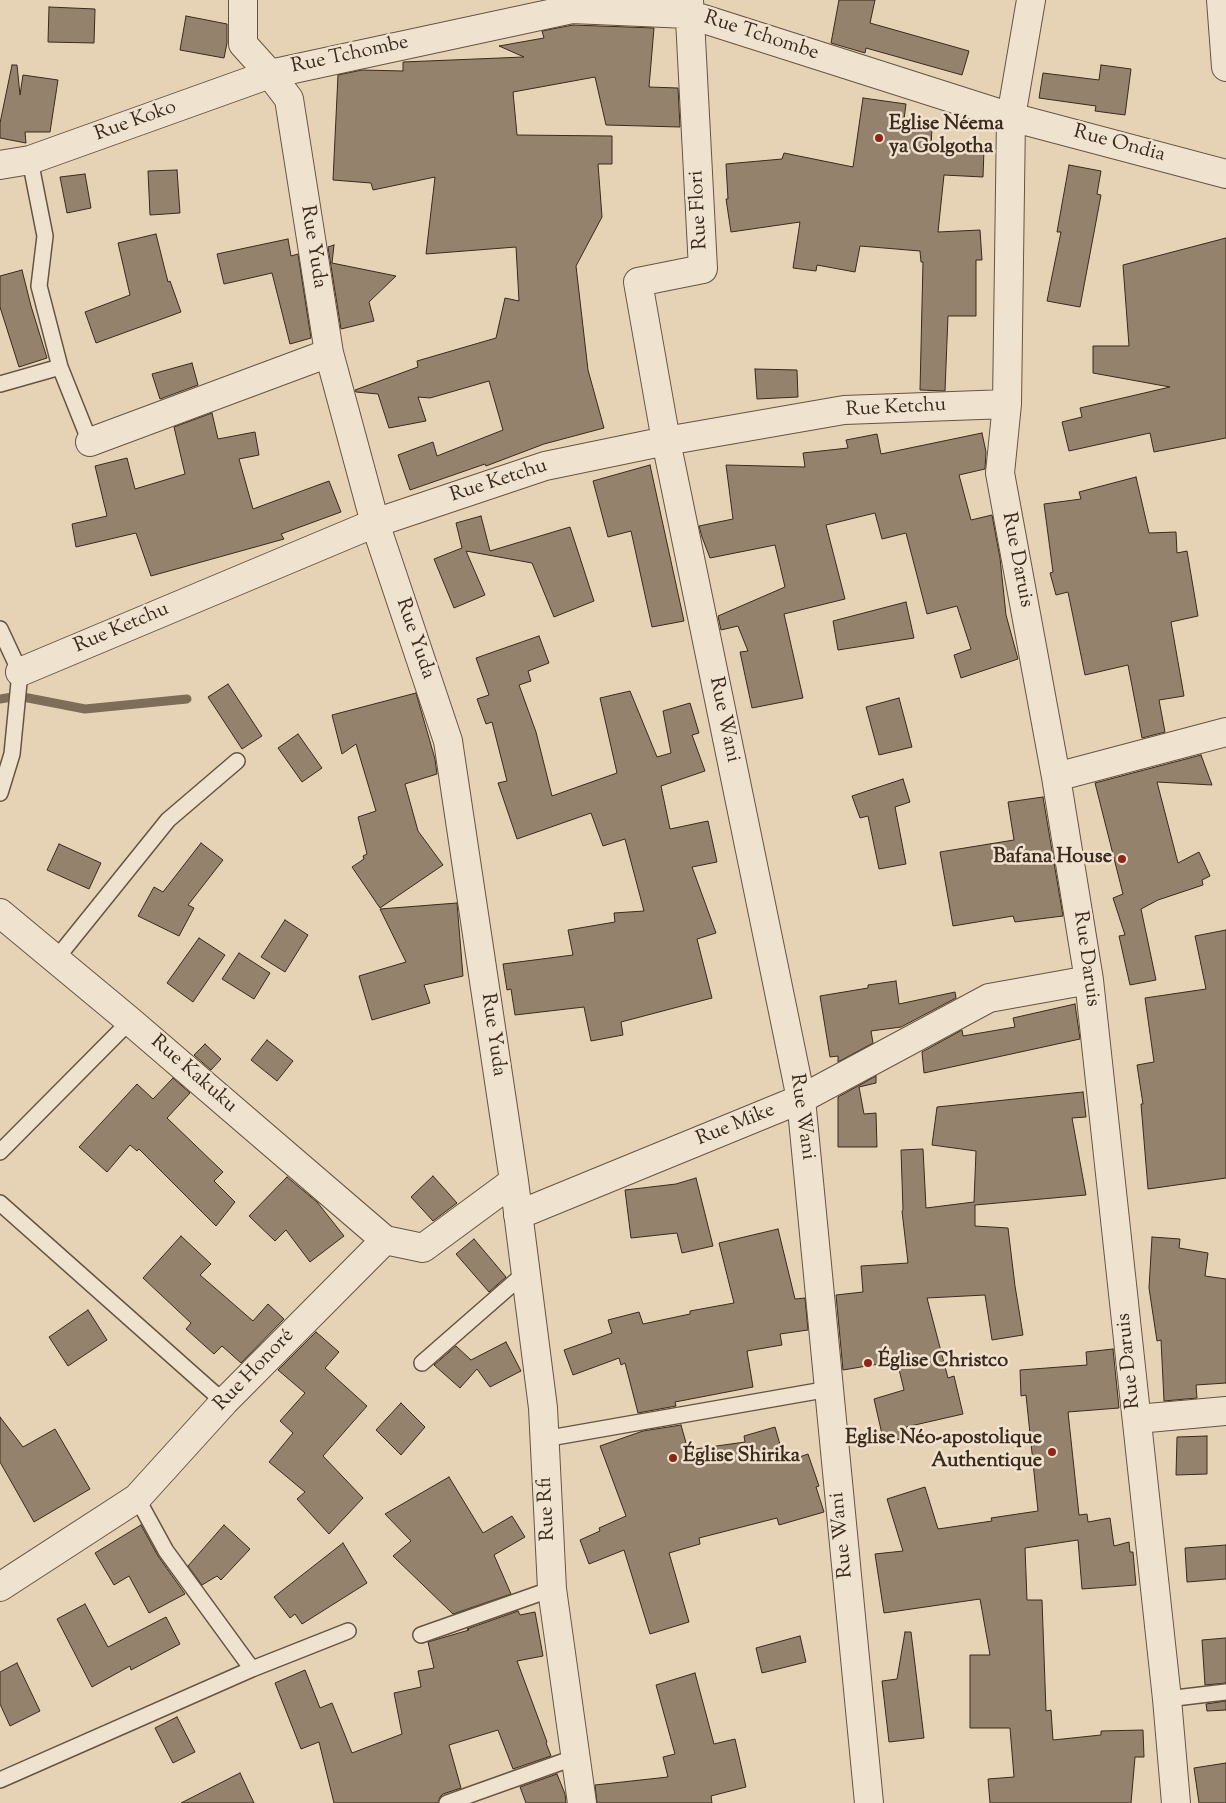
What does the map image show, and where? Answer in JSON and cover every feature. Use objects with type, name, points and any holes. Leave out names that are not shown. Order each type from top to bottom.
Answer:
[{"type":"street","name":"Rue Yuda","points":[[242,0],[243,44],[289,99],[328,353],[375,523],[448,741],[518,1215]]},
{"type":"street","name":"Rue Daruis","points":[[1031,0],[1011,117],[1007,404],[1000,473],[1056,777],[1089,980],[1167,1699],[1176,1803]]},
{"type":"street","points":[[1221,0],[1226,67]]},
{"type":"street","name":"Rue Tchombe","points":[[270,74],[572,9],[689,7],[1011,117]]},
{"type":"street","name":"Rue Flori","points":[[666,441],[638,282],[703,269],[689,7]]},
{"type":"street","name":"Rue Koko","points":[[0,165],[30,160],[270,74]]},
{"type":"street","name":"Rue Ondia","points":[[1011,117],[1226,174]]},
{"type":"street","points":[[90,442],[328,353]]},
{"type":"street","name":"Rue Ketchu","points":[[20,672],[375,523],[545,466],[666,441],[844,410],[1007,404]]},
{"type":"street","name":"Rue Wani","points":[[666,441],[801,1099],[869,1803]]},
{"type":"street","points":[[1056,777],[1226,732]]},
{"type":"street","name":"Rue Kakuku","points":[[0,913],[130,1021],[385,1240]]},
{"type":"street","name":"Rue Mike","points":[[518,1215],[801,1099],[989,998],[1089,980]]},
{"type":"street","points":[[385,1240],[423,1248],[514,1181]]},
{"type":"street","name":"Rue Rfi","points":[[518,1215],[543,1408],[552,1589],[582,1803]]},
{"type":"street","name":"Rue Honoré","points":[[0,1587],[138,1498],[224,1402],[385,1240]]},
{"type":"street","points":[[1136,1419],[1226,1411]]},
{"type":"lane","points":[[30,160],[45,236],[39,286],[60,367],[90,442]]},
{"type":"lane","points":[[0,384],[60,367]]},
{"type":"lane","points":[[0,629],[20,672],[12,754],[0,793]]},
{"type":"lane","points":[[56,959],[168,820],[237,761]]},
{"type":"lane","points":[[0,1152],[130,1021]]},
{"type":"lane","points":[[0,1203],[224,1402]]},
{"type":"lane","points":[[422,1363],[525,1273]]},
{"type":"lane","points":[[544,1439],[829,1389]]},
{"type":"lane","points":[[138,1498],[166,1551],[252,1669]]},
{"type":"lane","points":[[421,1635],[552,1589]]},
{"type":"lane","points":[[0,1780],[252,1669],[348,1632]]},
{"type":"lane","points":[[1167,1699],[1226,1692]]},
{"type":"lane","points":[[447,1803],[576,1757]]},
{"type":"building","points":[[839,0],[875,0],[870,23],[969,51],[962,75],[866,48],[865,53],[831,43]]},
{"type":"building","points":[[49,7],[95,9],[94,43],[48,42]]},
{"type":"building","points":[[186,16],[227,24],[227,43],[224,58],[180,50]]},
{"type":"building","points":[[573,25],[654,28],[649,87],[678,88],[680,127],[606,125],[595,77],[513,92],[517,135],[612,136],[612,164],[598,164],[602,217],[576,266],[588,370],[604,428],[544,444],[486,466],[485,464],[410,490],[398,455],[433,442],[437,456],[503,430],[489,381],[430,398],[418,397],[426,421],[389,428],[378,394],[356,392],[355,390],[418,367],[417,361],[496,338],[505,298],[519,301],[516,247],[426,254],[435,177],[373,190],[371,183],[333,180],[338,75],[362,70],[403,71],[403,62],[524,57],[499,46],[544,38],[542,31]]},
{"type":"building","points":[[12,65],[17,65],[20,95],[23,75],[58,80],[50,132],[25,132],[26,143],[0,138],[0,123]]},
{"type":"building","points":[[1101,65],[1131,69],[1125,115],[1095,111],[1096,106],[1039,98],[1043,73],[1099,80]]},
{"type":"building","points":[[863,98],[906,104],[903,127],[932,128],[931,147],[984,149],[983,177],[944,175],[938,232],[980,230],[982,260],[976,260],[976,316],[948,316],[945,391],[920,390],[923,262],[921,262],[920,251],[860,246],[855,272],[817,265],[816,271],[793,268],[800,222],[731,232],[726,199],[728,199],[726,164],[782,159],[784,153],[853,167]]},
{"type":"building","points":[[1069,165],[1101,171],[1097,194],[1101,195],[1080,307],[1047,301],[1061,232],[1057,232]]},
{"type":"building","points":[[177,170],[180,213],[150,215],[148,171]]},
{"type":"building","points":[[85,174],[91,208],[67,213],[60,177]]},
{"type":"building","points":[[156,234],[168,282],[170,281],[181,312],[96,343],[85,312],[130,295],[118,243]]},
{"type":"building","points":[[1226,238],[1226,438],[1154,452],[1150,433],[1069,451],[1062,422],[1082,417],[1080,408],[1170,387],[1093,373],[1093,346],[1129,346],[1123,265]]},
{"type":"building","points":[[288,239],[291,256],[298,254],[311,338],[290,344],[272,273],[224,284],[217,254]]},
{"type":"building","points":[[334,245],[332,263],[396,276],[369,302],[374,321],[341,329],[328,247]]},
{"type":"building","points":[[22,270],[47,358],[19,367],[0,307],[0,276]]},
{"type":"building","points":[[192,363],[198,385],[160,399],[152,374]]},
{"type":"building","points":[[755,369],[797,370],[798,397],[757,399]]},
{"type":"building","points":[[212,413],[218,439],[255,432],[259,455],[239,459],[253,509],[329,481],[341,512],[281,534],[284,539],[151,576],[136,533],[76,547],[72,524],[107,516],[95,466],[127,458],[135,489],[185,474],[174,427]]},
{"type":"building","points":[[982,433],[986,452],[985,469],[959,475],[971,520],[992,515],[1000,558],[1006,615],[1018,659],[961,678],[954,655],[971,649],[957,606],[927,614],[906,533],[882,539],[875,513],[826,525],[845,599],[784,614],[803,698],[752,708],[740,652],[748,651],[738,626],[721,630],[718,616],[785,587],[775,545],[710,558],[699,526],[733,519],[726,465],[805,467],[803,453],[848,448],[846,440],[877,434],[881,454]]},
{"type":"building","points":[[650,465],[684,621],[652,627],[631,531],[608,537],[593,481]]},
{"type":"building","points":[[1136,477],[1149,533],[1176,532],[1177,553],[1187,551],[1198,616],[1171,622],[1184,696],[1159,700],[1165,732],[1142,738],[1128,665],[1085,675],[1068,592],[1056,595],[1050,573],[1053,572],[1044,504],[1081,499],[1079,492]]},
{"type":"building","points":[[481,516],[490,551],[570,527],[594,601],[554,617],[532,563],[466,551],[485,595],[454,608],[434,559],[462,548],[456,523]]},
{"type":"building","points":[[906,602],[914,638],[838,650],[833,621]]},
{"type":"building","points":[[539,636],[549,663],[528,671],[531,681],[519,685],[536,732],[552,796],[617,773],[600,698],[630,691],[657,757],[671,753],[663,711],[690,703],[699,733],[692,735],[705,771],[661,786],[670,829],[708,821],[717,862],[692,867],[716,933],[697,939],[712,998],[621,1022],[623,1035],[591,1041],[584,1007],[515,1015],[511,989],[507,990],[503,964],[573,955],[568,930],[615,922],[614,913],[644,911],[625,839],[603,846],[591,813],[517,839],[498,783],[507,781],[492,722],[486,724],[477,699],[489,695],[476,658]]},
{"type":"building","points":[[228,684],[262,736],[242,749],[208,697]]},
{"type":"building","points":[[416,693],[435,759],[437,774],[405,784],[418,831],[443,865],[380,908],[352,867],[364,859],[363,856],[367,854],[358,817],[376,811],[356,744],[342,754],[332,715]]},
{"type":"building","points":[[899,698],[912,747],[879,755],[866,707]]},
{"type":"building","points":[[298,734],[322,768],[302,782],[278,748]]},
{"type":"building","points":[[1201,755],[1212,785],[1157,782],[1178,863],[1199,852],[1210,876],[1202,880],[1203,885],[1158,900],[1141,909],[1156,980],[1130,985],[1119,936],[1125,935],[1113,898],[1123,894],[1095,783]]},
{"type":"building","points":[[903,779],[910,802],[895,807],[906,864],[879,869],[868,816],[860,818],[852,796]]},
{"type":"building","points":[[1043,797],[1063,916],[1015,922],[1013,916],[953,926],[940,852],[1014,840],[1008,802]]},
{"type":"building","points":[[201,843],[223,860],[188,905],[194,908],[179,936],[138,916],[154,887],[163,892]]},
{"type":"building","points":[[59,844],[101,863],[89,889],[47,870]]},
{"type":"building","points":[[457,903],[463,976],[424,985],[430,1003],[372,1020],[359,976],[406,962],[380,909]]},
{"type":"building","points":[[285,920],[308,935],[285,972],[261,957]]},
{"type":"building","points":[[1226,930],[1226,1178],[1148,1189],[1141,1104],[1143,1104],[1137,1065],[1154,1062],[1145,998],[1206,989],[1195,936]]},
{"type":"building","points":[[199,938],[225,955],[193,1002],[167,983]]},
{"type":"building","points":[[239,953],[270,973],[254,999],[222,979]]},
{"type":"building","points":[[896,981],[899,1004],[955,992],[956,998],[901,1027],[871,1031],[873,1043],[838,1062],[838,1056],[830,1057],[820,996]]},
{"type":"building","points":[[1075,1004],[1080,1039],[924,1073],[922,1052],[962,1030],[963,1036],[1015,1027],[1013,1018]]},
{"type":"building","points":[[267,1040],[293,1061],[277,1081],[251,1060]]},
{"type":"building","points":[[205,1044],[221,1059],[211,1070],[194,1055]]},
{"type":"building","points":[[876,1076],[876,1083],[859,1087],[864,1114],[876,1113],[877,1147],[838,1147],[838,1097]]},
{"type":"building","points":[[173,1078],[190,1093],[167,1118],[223,1172],[214,1181],[235,1202],[216,1226],[139,1149],[137,1151],[130,1145],[107,1172],[79,1147],[137,1084],[153,1099]]},
{"type":"building","points":[[1083,1092],[1086,1117],[1072,1118],[1086,1195],[975,1205],[975,1226],[1008,1228],[1023,1335],[992,1340],[985,1295],[927,1298],[948,1378],[954,1376],[963,1414],[906,1427],[909,1437],[884,1443],[874,1399],[904,1390],[897,1361],[843,1370],[836,1295],[863,1292],[861,1266],[908,1263],[902,1211],[901,1150],[923,1149],[926,1208],[974,1202],[976,1151],[932,1145],[937,1107]]},
{"type":"building","points":[[433,1176],[457,1203],[433,1221],[411,1197]]},
{"type":"building","points":[[287,1177],[317,1202],[344,1236],[310,1262],[286,1230],[275,1241],[249,1216]]},
{"type":"building","points":[[696,1178],[713,1246],[682,1253],[677,1233],[631,1238],[625,1190],[676,1184]]},
{"type":"building","points":[[778,1229],[795,1299],[805,1298],[808,1330],[780,1334],[782,1345],[747,1351],[753,1387],[675,1402],[676,1406],[638,1413],[625,1363],[621,1365],[619,1358],[573,1375],[564,1350],[612,1333],[608,1320],[639,1312],[643,1324],[690,1314],[690,1311],[734,1303],[719,1243]]},
{"type":"building","points":[[181,1236],[211,1264],[200,1275],[253,1321],[268,1304],[284,1319],[241,1363],[222,1346],[214,1354],[186,1329],[191,1323],[143,1278]]},
{"type":"building","points":[[1152,1237],[1180,1239],[1179,1248],[1208,1253],[1205,1276],[1226,1279],[1226,1383],[1196,1385],[1197,1398],[1164,1401],[1161,1340],[1157,1341],[1149,1288]]},
{"type":"building","points":[[474,1239],[506,1277],[489,1292],[456,1254]]},
{"type":"building","points":[[88,1310],[107,1340],[68,1366],[49,1337]]},
{"type":"building","points":[[316,1332],[339,1352],[325,1368],[367,1406],[323,1456],[363,1498],[329,1534],[297,1499],[305,1492],[269,1462],[293,1433],[280,1421],[305,1393],[278,1370]]},
{"type":"building","points":[[506,1342],[521,1371],[490,1387],[477,1369],[460,1388],[434,1365],[456,1346],[471,1360]]},
{"type":"building","points":[[1113,1349],[1119,1408],[1068,1412],[1079,1515],[1087,1514],[1088,1522],[1110,1518],[1114,1546],[1129,1542],[1130,1552],[1133,1552],[1136,1585],[1082,1589],[1078,1540],[1025,1548],[1027,1600],[1042,1600],[1046,1711],[1051,1710],[1053,1740],[1101,1735],[1101,1731],[1143,1730],[1144,1757],[1135,1757],[1131,1803],[990,1803],[988,1779],[1014,1777],[1010,1728],[970,1728],[970,1655],[990,1655],[980,1599],[884,1613],[875,1554],[903,1551],[887,1499],[925,1487],[938,1529],[992,1521],[991,1518],[1038,1511],[1026,1395],[1021,1396],[1020,1370],[1087,1365],[1086,1352]]},
{"type":"building","points":[[401,1403],[425,1427],[401,1455],[376,1430]]},
{"type":"building","points":[[0,1417],[23,1447],[55,1429],[90,1489],[34,1522],[0,1462]]},
{"type":"building","points":[[681,1425],[688,1450],[745,1442],[744,1436],[775,1427],[785,1462],[808,1454],[819,1486],[816,1487],[824,1512],[779,1525],[777,1518],[699,1538],[700,1544],[669,1553],[689,1622],[650,1634],[624,1550],[589,1564],[580,1540],[600,1531],[599,1528],[626,1516],[600,1446],[643,1431]]},
{"type":"building","points":[[1207,1436],[1207,1474],[1176,1475],[1177,1437]]},
{"type":"building","points":[[449,1477],[483,1533],[512,1516],[525,1537],[494,1555],[511,1594],[453,1614],[393,1556],[411,1541],[385,1514]]},
{"type":"building","points":[[141,1525],[158,1556],[185,1594],[149,1613],[129,1576],[114,1585],[95,1553]]},
{"type":"building","points":[[224,1525],[250,1549],[221,1580],[217,1576],[202,1585],[188,1566]]},
{"type":"building","points":[[343,1543],[367,1583],[302,1624],[295,1614],[290,1618],[274,1597]]},
{"type":"building","points":[[1226,1545],[1226,1579],[1187,1582],[1185,1548]]},
{"type":"building","points":[[85,1604],[108,1647],[166,1617],[180,1644],[131,1670],[130,1666],[92,1687],[57,1619]]},
{"type":"building","points":[[518,1611],[520,1615],[535,1612],[543,1656],[517,1661],[551,1756],[513,1769],[498,1730],[449,1745],[461,1788],[443,1794],[438,1803],[334,1803],[319,1742],[301,1749],[275,1683],[305,1670],[320,1708],[332,1703],[352,1753],[402,1734],[394,1693],[421,1687],[418,1671],[434,1668],[428,1642],[469,1630],[467,1629]]},
{"type":"building","points":[[905,1632],[911,1632],[924,1738],[889,1742],[882,1681],[897,1679]]},
{"type":"building","points":[[800,1636],[806,1662],[762,1673],[756,1648]]},
{"type":"building","points":[[1226,1638],[1226,1683],[1205,1685],[1202,1640]]},
{"type":"building","points":[[17,1663],[40,1711],[10,1726],[0,1704],[0,1672]]},
{"type":"building","points":[[695,1673],[714,1744],[735,1739],[746,1787],[711,1796],[712,1803],[597,1803],[595,1785],[668,1777],[663,1757],[675,1754],[656,1685]]},
{"type":"building","points":[[1226,1701],[1226,1710],[1207,1711],[1206,1704]]},
{"type":"building","points":[[177,1717],[195,1752],[173,1763],[155,1728]]},
{"type":"building","points":[[1226,1763],[1226,1803],[1199,1803],[1194,1768]]},
{"type":"building","points":[[240,1773],[254,1803],[181,1803]]},
{"type":"building","points":[[557,1774],[565,1794],[566,1803],[526,1803],[520,1787]]},
{"type":"waterway","points":[[0,699],[18,696],[85,709],[187,699]]},
{"type":"place","name":"Eglise Néema ya Golgotha","points":[[879,138]]},
{"type":"place","name":"Bafana House","points":[[1122,859]]},
{"type":"place","name":"Église Christco","points":[[868,1363]]},
{"type":"place","name":"Eglise Néo-apostolique Authentique","points":[[1052,1452]]},
{"type":"place","name":"Église Shirika","points":[[673,1458]]}]
